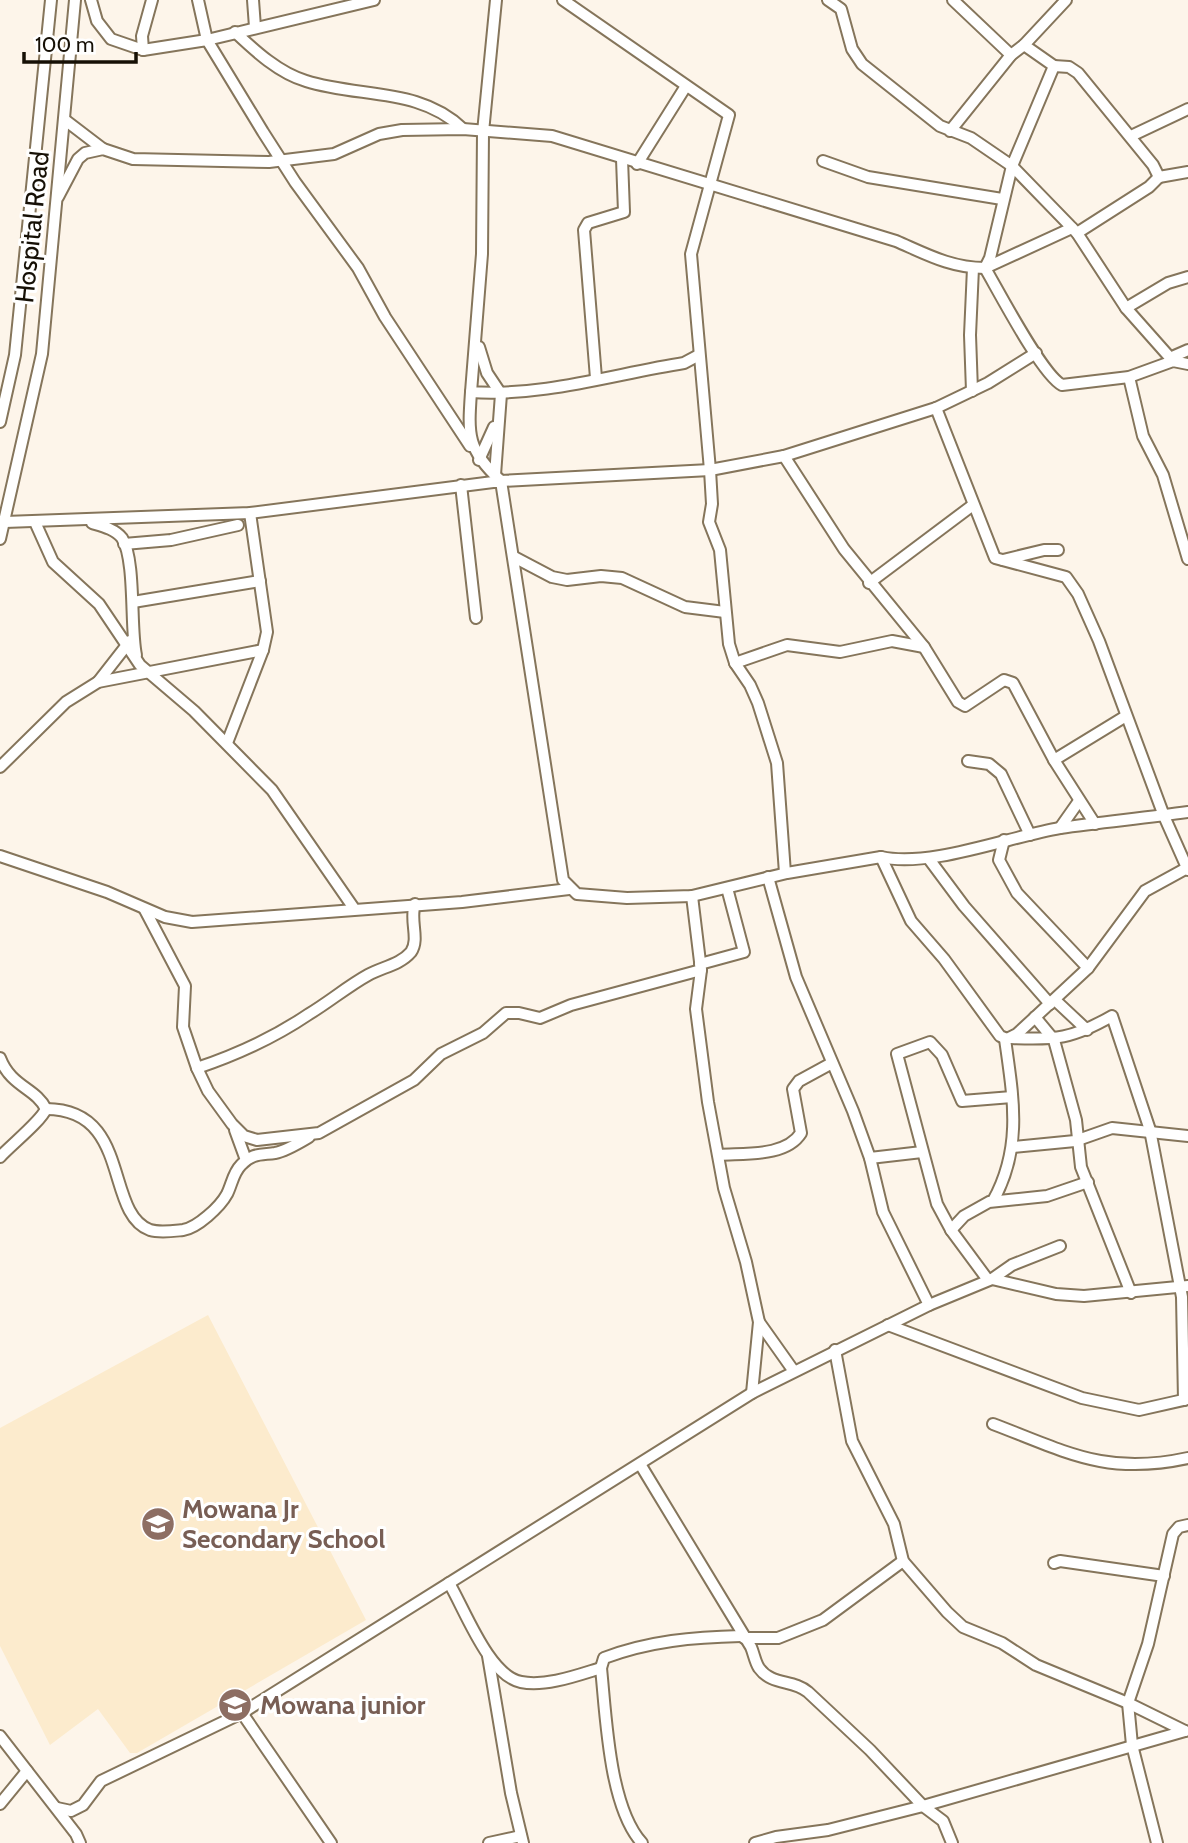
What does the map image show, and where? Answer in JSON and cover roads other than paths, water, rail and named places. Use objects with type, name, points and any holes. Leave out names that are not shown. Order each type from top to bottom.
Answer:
[{"type":"street","points":[[0,422],[15,355],[51,0]]},
{"type":"street","name":"Hospital Road","points":[[0,539],[42,355],[75,0]]},
{"type":"street","points":[[91,0],[97,21],[111,39],[143,50],[207,40],[374,0]]},
{"type":"street","points":[[143,50],[142,36],[152,0]]},
{"type":"street","points":[[198,0],[207,40],[281,160],[358,268],[385,317],[477,456],[498,478]]},
{"type":"street","points":[[253,0],[255,27]]},
{"type":"street","points":[[477,456],[470,432],[471,391],[478,341],[483,132],[496,0]]},
{"type":"street","points":[[564,0],[729,115],[691,254],[710,470],[712,504],[709,522],[720,550],[725,612],[735,663],[750,685],[777,762],[785,873]]},
{"type":"street","points":[[828,0],[841,9],[852,49],[862,64],[950,131],[981,144],[1012,166],[1074,231],[1126,308],[1173,359],[1188,364]]},
{"type":"street","points":[[967,15],[971,0]]},
{"type":"street","points":[[950,131],[1011,55],[1024,45],[1066,0]]},
{"type":"street","points":[[957,1],[967,15],[1011,55]]},
{"type":"street","points":[[235,32],[280,69],[304,81],[393,95],[440,110],[463,129]]},
{"type":"street","points":[[1024,45],[1054,66],[1069,67],[1078,73],[1131,136],[1153,165],[1158,177]]},
{"type":"street","points":[[985,268],[990,258],[1012,166],[1054,66]]},
{"type":"street","points":[[637,164],[686,86]]},
{"type":"street","points":[[1131,136],[1188,109]]},
{"type":"street","points":[[65,120],[103,149],[133,159],[311,159],[334,154],[379,134],[402,130],[463,129],[552,136],[710,187],[896,241],[936,261],[973,268],[985,268],[1074,231],[1149,187],[1158,177],[1188,172]]},
{"type":"street","points":[[58,197],[78,159],[85,153],[103,149]]},
{"type":"street","points":[[596,378],[584,230],[588,223],[621,215],[625,210],[622,159]]},
{"type":"street","points":[[823,161],[887,181],[1002,199]]},
{"type":"street","points":[[972,390],[970,335],[973,268]]},
{"type":"street","points":[[985,268],[1055,382],[1068,386],[1129,377],[1188,350]]},
{"type":"street","points":[[1126,308],[1168,284],[1188,277]]},
{"type":"street","points":[[478,341],[487,373],[501,394],[497,421],[498,478],[514,557],[563,880],[569,889],[577,894],[603,898],[692,896],[785,873],[881,857],[895,860],[929,859],[1003,839],[1060,828],[1188,812]]},
{"type":"street","points":[[5,522],[250,513],[498,478],[710,470],[784,456],[936,408],[1036,353]]},
{"type":"street","points":[[471,391],[501,394],[544,389],[684,363],[699,355]]},
{"type":"street","points":[[684,363],[700,367]]},
{"type":"street","points":[[1129,377],[1143,436],[1163,475],[1188,559]]},
{"type":"street","points":[[936,408],[992,553],[1000,561],[1066,577],[1078,594],[1100,641],[1164,816],[1188,869],[1145,891],[1088,968],[1053,1002],[1008,1038]]},
{"type":"street","points":[[477,456],[497,421]]},
{"type":"street","points":[[784,456],[844,549],[869,583],[924,647],[961,705],[965,706],[1004,680],[1013,683],[1054,760],[1095,824]]},
{"type":"street","points":[[461,485],[476,618]]},
{"type":"street","points":[[869,583],[973,505]]},
{"type":"street","points":[[227,743],[263,650],[267,632],[250,513]]},
{"type":"street","points":[[226,514],[253,538]]},
{"type":"street","points":[[86,520],[108,528],[124,544],[133,602],[131,640],[137,659],[227,743],[272,790],[354,907]]},
{"type":"street","points":[[35,522],[53,562],[99,604],[131,640]]},
{"type":"street","points":[[124,544],[171,540],[238,525]]},
{"type":"street","points":[[1000,561],[1044,550],[1058,550]]},
{"type":"street","points":[[514,557],[552,577],[567,580],[601,576],[622,578],[685,607],[725,612]]},
{"type":"street","points":[[133,602],[260,581]]},
{"type":"street","points":[[901,641],[907,628]]},
{"type":"street","points":[[99,682],[131,640]]},
{"type":"street","points":[[735,663],[787,645],[840,652],[901,641],[924,647]]},
{"type":"street","points":[[0,767],[66,702],[99,682],[263,650]]},
{"type":"street","points":[[1054,760],[1126,716]]},
{"type":"street","points":[[968,761],[989,764],[1001,774],[1030,835]]},
{"type":"street","points":[[1060,828],[1079,801]]},
{"type":"street","points":[[1003,839],[999,860],[1017,893],[1053,935],[1088,968]]},
{"type":"street","points":[[0,856],[107,892],[165,917],[192,922],[569,889]]},
{"type":"street","points":[[881,857],[911,921],[1008,1038],[1013,1147],[1009,1168],[993,1201]]},
{"type":"street","points":[[929,859],[964,906],[1053,1002],[1087,1030]]},
{"type":"street","points":[[768,877],[796,977],[870,1158],[883,1212],[929,1305]]},
{"type":"street","points":[[46,1109],[61,1109],[96,1129],[106,1145],[129,1207],[144,1226],[153,1230],[184,1230],[199,1223],[226,1196],[235,1172],[246,1160],[260,1153],[276,1153],[319,1133],[414,1080],[440,1054],[483,1033],[506,1013],[540,1018],[571,1005],[744,952],[727,888]]},
{"type":"street","points":[[692,896],[700,967],[696,1009],[701,1052],[724,1188],[746,1262],[759,1322],[752,1393]]},
{"type":"street","points":[[197,1068],[230,1057],[275,1034],[369,974],[401,960],[414,944],[412,917],[415,904]]},
{"type":"street","points":[[145,910],[185,986],[183,1027],[197,1068],[208,1091],[232,1124],[244,1136],[257,1140],[319,1133]]},
{"type":"street","points":[[888,1325],[1082,1398],[1139,1410],[1186,1399],[1184,1287],[1150,1130],[1112,1016],[1087,1030],[1054,1040],[1008,1038]]},
{"type":"street","points":[[1035,1017],[1054,1040],[1079,1139],[1081,1167],[1131,1293]]},
{"type":"street","points":[[1012,1097],[962,1101],[948,1066],[933,1044],[900,1051],[896,1057],[937,1203],[950,1230],[990,1280],[1056,1294],[1131,1293],[1184,1287]]},
{"type":"street","points":[[0,1058],[10,1077],[42,1101],[46,1109],[43,1116],[19,1135],[0,1157]]},
{"type":"street","points":[[719,1156],[783,1148],[794,1143],[801,1133],[793,1089],[799,1082],[832,1063]]},
{"type":"street","points":[[232,1124],[246,1160]]},
{"type":"street","points":[[1013,1147],[1079,1139],[1105,1129],[1150,1130],[1188,1136]]},
{"type":"street","points":[[870,1158],[922,1152]]},
{"type":"street","points":[[950,1230],[975,1208],[993,1201],[1047,1196],[1088,1182]]},
{"type":"street","points":[[57,1808],[71,1811],[83,1805],[101,1781],[242,1713],[752,1393],[793,1370],[929,1305],[990,1280],[1012,1265],[1060,1246]]},
{"type":"street","points":[[759,1322],[793,1370]]},
{"type":"street","points":[[835,1350],[852,1441],[894,1524],[903,1561],[962,1627],[1002,1643],[1036,1665],[1187,1730]]},
{"type":"street","points":[[993,1424],[1090,1461],[1128,1466],[1188,1458]]},
{"type":"street","points":[[640,1464],[759,1667],[771,1679],[801,1686],[808,1692],[870,1750],[923,1806],[943,1821],[952,1843]]},
{"type":"street","points":[[1157,1843],[1132,1745],[1128,1703],[1148,1644],[1175,1530],[1188,1525]]},
{"type":"street","points":[[642,1843],[628,1822],[609,1752],[601,1668],[604,1658],[656,1643],[711,1636],[778,1638],[823,1620],[903,1561]]},
{"type":"street","points":[[1054,1563],[1060,1561],[1164,1576]]},
{"type":"street","points":[[449,1583],[487,1653],[504,1674],[521,1682],[560,1679],[601,1668]]},
{"type":"street","points":[[487,1653],[522,1839],[489,1843]]},
{"type":"street","points":[[242,1713],[331,1843]]},
{"type":"street","points":[[755,1843],[776,1837],[828,1830],[923,1806],[1187,1730]]},
{"type":"street","points":[[0,1736],[57,1808],[80,1843]]},
{"type":"street","points":[[0,1804],[27,1772]]},
{"type":"street","points":[[828,1830],[830,1843]]},
{"type":"place","name":"Mowana Jr Secondary School","points":[[158,1524]]},
{"type":"place","name":"Mowana junior","points":[[235,1705]]}]
